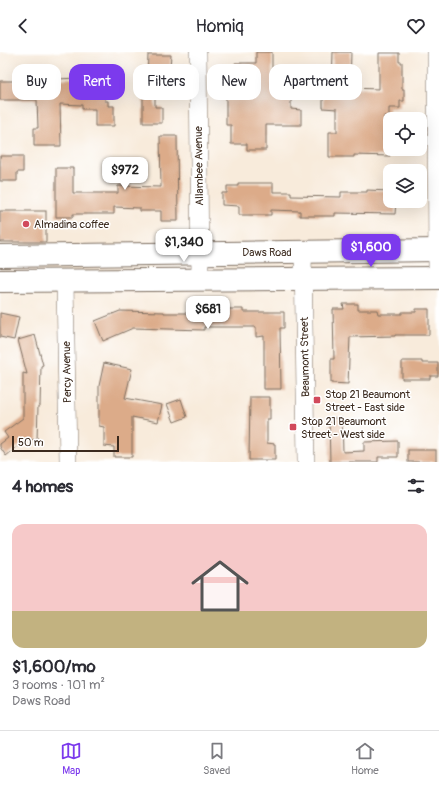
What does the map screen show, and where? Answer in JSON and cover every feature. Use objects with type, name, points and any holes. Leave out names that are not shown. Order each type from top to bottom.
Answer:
[{"type":"main road","name":"Daws Road","points":[[0,256],[200,252],[438,250]]},
{"type":"main road","points":[[0,281],[438,278]]},
{"type":"street","name":"Allambee Avenue","points":[[198,52],[200,280]]},
{"type":"street","points":[[436,52],[438,278]]},
{"type":"street","name":"Beaumont Street","points":[[304,252],[306,462]]},
{"type":"street","name":"Percy Avenue","points":[[65,281],[68,462]]},
{"type":"building","points":[[256,52],[272,52],[272,64],[269,64],[269,100],[291,100],[291,109],[301,110],[301,125],[266,125],[266,150],[247,150],[247,144],[231,144],[231,125],[226,125],[226,100],[261,100],[261,64],[235,64],[256,63]]},
{"type":"building","points":[[333,52],[351,52],[351,64],[333,64]]},
{"type":"building","points":[[379,53],[399,53],[399,62],[402,62],[402,89],[404,89],[404,101],[400,101],[400,108],[389,108],[389,112],[383,112],[383,156],[354,155],[354,157],[329,157],[329,132],[337,132],[337,109],[323,108],[323,100],[362,100],[362,88],[379,89]]},
{"type":"building","points":[[148,55],[171,55],[170,64],[148,64]]},
{"type":"building","points":[[69,78],[69,100],[105,100],[108,101],[108,106],[114,106],[114,126],[95,126],[95,109],[82,109],[82,105],[60,104],[61,146],[34,146],[34,128],[38,128],[37,100],[61,100],[61,79]]},
{"type":"building","points":[[0,81],[12,81],[12,100],[0,100]]},
{"type":"building","points":[[143,100],[155,100],[155,107],[162,107],[162,123],[143,123]]},
{"type":"building","points":[[160,136],[177,136],[178,221],[161,221],[161,211],[140,211],[140,208],[114,207],[114,214],[73,214],[73,217],[56,217],[56,168],[73,168],[73,193],[118,193],[118,186],[161,187]]},
{"type":"building","points":[[0,156],[23,156],[23,172],[17,172],[17,181],[0,181]]},
{"type":"building","points":[[238,183],[273,183],[273,192],[291,192],[291,196],[341,197],[341,192],[383,191],[383,208],[395,208],[395,214],[335,213],[335,216],[300,216],[300,211],[271,210],[271,215],[239,215],[239,206],[222,205],[222,193],[227,193],[227,186],[238,186]]},
{"type":"building","points":[[0,211],[46,211],[46,242],[0,242]]},
{"type":"building","points":[[343,304],[358,304],[358,310],[377,310],[378,314],[402,314],[402,312],[416,312],[416,309],[429,309],[429,335],[350,337],[348,384],[331,383],[331,359],[334,359],[333,309],[344,309]]},
{"type":"building","points":[[216,309],[243,309],[243,312],[284,312],[284,328],[280,328],[281,389],[264,389],[264,336],[256,337],[256,327],[204,327],[204,330],[133,328],[103,341],[95,321],[120,311],[216,313]]},
{"type":"building","points":[[0,313],[19,317],[14,340],[0,337]]},
{"type":"building","points":[[35,335],[43,365],[41,366],[37,440],[27,439],[6,456],[0,447],[0,444],[8,438],[4,432],[23,418],[23,373],[27,374],[18,340]]},
{"type":"building","points":[[402,361],[438,363],[438,376],[430,376],[430,379],[402,379]]},
{"type":"building","points":[[104,363],[132,369],[125,398],[162,405],[158,422],[132,417],[132,457],[114,457],[114,447],[104,446],[104,427],[99,426],[99,386]]},
{"type":"building","points":[[250,397],[270,397],[270,419],[267,419],[267,443],[275,444],[275,460],[249,460]]},
{"type":"building","points":[[181,399],[187,417],[174,422],[167,404]]},
{"type":"building","points":[[329,418],[342,418],[343,452],[364,451],[364,442],[398,441],[398,457],[378,457],[378,462],[330,462]]},
{"type":"building","points":[[408,450],[436,450],[436,462],[408,462]]},
{"type":"place","name":"Almadina coffee","points":[[26,224]]},
{"type":"place","name":"Stop 21 Beaumont Street - East side","points":[[317,400]]},
{"type":"place","name":"Stop 21 Beaumont Street - West side","points":[[293,427]]}]
